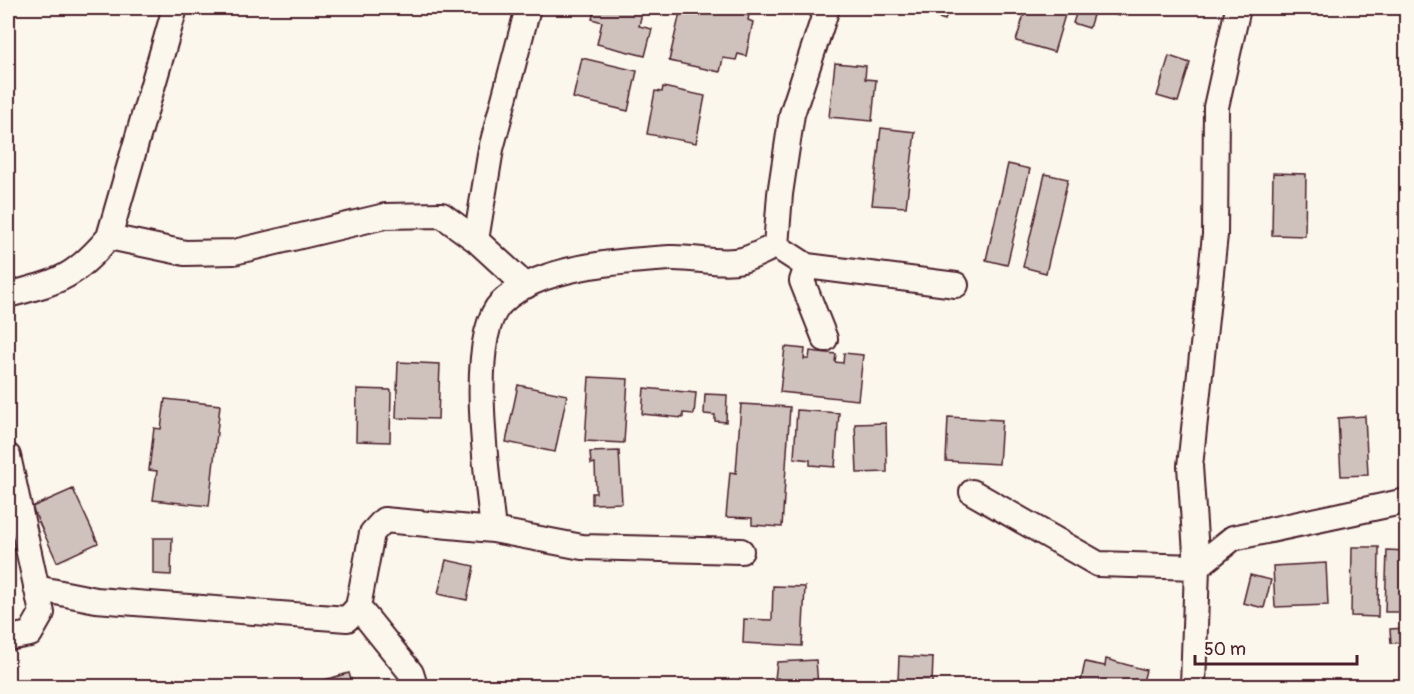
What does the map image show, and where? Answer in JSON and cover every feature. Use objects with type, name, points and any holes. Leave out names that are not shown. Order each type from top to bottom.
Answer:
[{"type":"street","points":[[8,295],[72,274],[87,263],[110,237],[175,8]]},
{"type":"street","points":[[476,240],[491,149],[528,8]]},
{"type":"street","points":[[776,246],[780,194],[792,114],[826,8]]},
{"type":"street","points":[[1193,687],[1197,567],[1190,466],[1215,235],[1216,107],[1238,8]]},
{"type":"street","points":[[110,237],[184,253],[234,252],[385,216],[442,215],[476,240],[526,286]]},
{"type":"street","points":[[776,246],[807,266],[956,285]]},
{"type":"street","points":[[494,530],[483,413],[481,360],[486,337],[500,304],[526,286],[557,275],[602,265],[672,258],[741,260],[776,246]]},
{"type":"street","points":[[807,266],[802,280],[825,339]]},
{"type":"street","points":[[8,456],[42,613],[30,634],[8,638]]},
{"type":"street","points":[[972,492],[1098,564],[1197,567],[1233,538],[1407,501]]},
{"type":"street","points":[[36,588],[96,600],[347,618],[358,607],[372,533],[384,520],[494,530],[582,547],[741,551]]},
{"type":"street","points":[[358,607],[411,673],[415,687]]},
{"type":"building","points":[[595,8],[643,8],[639,26],[652,29],[645,56],[597,44],[602,22],[592,19]]},
{"type":"building","points":[[681,8],[750,9],[748,20],[753,22],[746,56],[738,54],[736,60],[723,58],[720,72],[669,61]]},
{"type":"building","points":[[909,8],[950,8],[945,20]]},
{"type":"building","points":[[1026,8],[1067,8],[1054,52],[1016,41]]},
{"type":"building","points":[[1078,8],[1094,12],[1089,28],[1073,23]]},
{"type":"building","points":[[1097,8],[1122,8],[1119,16]]},
{"type":"building","points":[[1169,56],[1190,63],[1178,102],[1157,96]]},
{"type":"building","points":[[582,58],[637,71],[628,111],[573,98]]},
{"type":"building","points":[[835,63],[866,66],[865,79],[876,80],[872,121],[829,117]]},
{"type":"building","points":[[663,87],[705,96],[696,143],[647,134],[655,91],[662,92]]},
{"type":"building","points":[[881,128],[915,132],[906,207],[872,205]]},
{"type":"building","points":[[1008,164],[1030,169],[1007,265],[986,260]]},
{"type":"building","points":[[1273,173],[1306,174],[1305,236],[1272,235]]},
{"type":"building","points":[[1045,174],[1068,179],[1046,273],[1023,267]]},
{"type":"building","points":[[785,347],[805,349],[804,359],[809,359],[810,351],[836,354],[835,362],[843,363],[844,353],[863,355],[858,400],[780,392]]},
{"type":"building","points":[[398,362],[440,364],[438,419],[396,418]]},
{"type":"building","points":[[589,377],[628,379],[624,443],[585,441]]},
{"type":"building","points":[[518,385],[567,395],[555,452],[506,442]]},
{"type":"building","points":[[644,388],[696,393],[694,414],[683,413],[683,418],[642,414]]},
{"type":"building","points":[[357,389],[391,390],[390,442],[356,441]]},
{"type":"building","points":[[705,394],[727,395],[726,422],[715,421],[715,415],[704,414]]},
{"type":"building","points":[[165,399],[220,405],[209,506],[153,500],[157,471],[149,470],[154,428],[161,429]]},
{"type":"building","points":[[741,404],[790,407],[782,527],[752,525],[752,518],[726,517],[730,472],[736,473]]},
{"type":"building","points":[[797,410],[839,413],[835,467],[810,465],[810,460],[794,458]]},
{"type":"building","points":[[1365,416],[1368,475],[1341,476],[1338,418]]},
{"type":"building","points":[[948,417],[1002,420],[999,464],[946,461]]},
{"type":"building","points":[[886,423],[887,472],[857,473],[855,424]]},
{"type":"building","points":[[619,451],[622,503],[592,504],[592,493],[596,493],[595,463],[591,464],[590,452]]},
{"type":"building","points":[[73,489],[98,543],[57,562],[32,507]]},
{"type":"building","points":[[153,538],[172,538],[171,575],[153,574]]},
{"type":"building","points":[[1352,547],[1379,547],[1378,617],[1351,616]]},
{"type":"building","points":[[1387,550],[1406,551],[1406,612],[1385,612]]},
{"type":"building","points":[[446,560],[474,566],[467,600],[438,594]]},
{"type":"building","points":[[1326,563],[1328,605],[1275,607],[1273,566]]},
{"type":"building","points":[[1250,575],[1271,580],[1264,608],[1243,603]]},
{"type":"building","points":[[773,586],[805,587],[802,646],[743,643],[744,619],[772,620]]},
{"type":"building","points":[[1406,628],[1406,642],[1391,643],[1390,629]]},
{"type":"building","points":[[899,656],[933,658],[932,684],[898,682]]},
{"type":"building","points":[[1106,659],[1146,670],[1142,686],[1080,686],[1085,662],[1105,666]]},
{"type":"building","points":[[816,660],[818,686],[778,686],[778,678],[775,679],[777,662]]},
{"type":"building","points":[[349,673],[353,686],[311,686],[310,684]]}]
